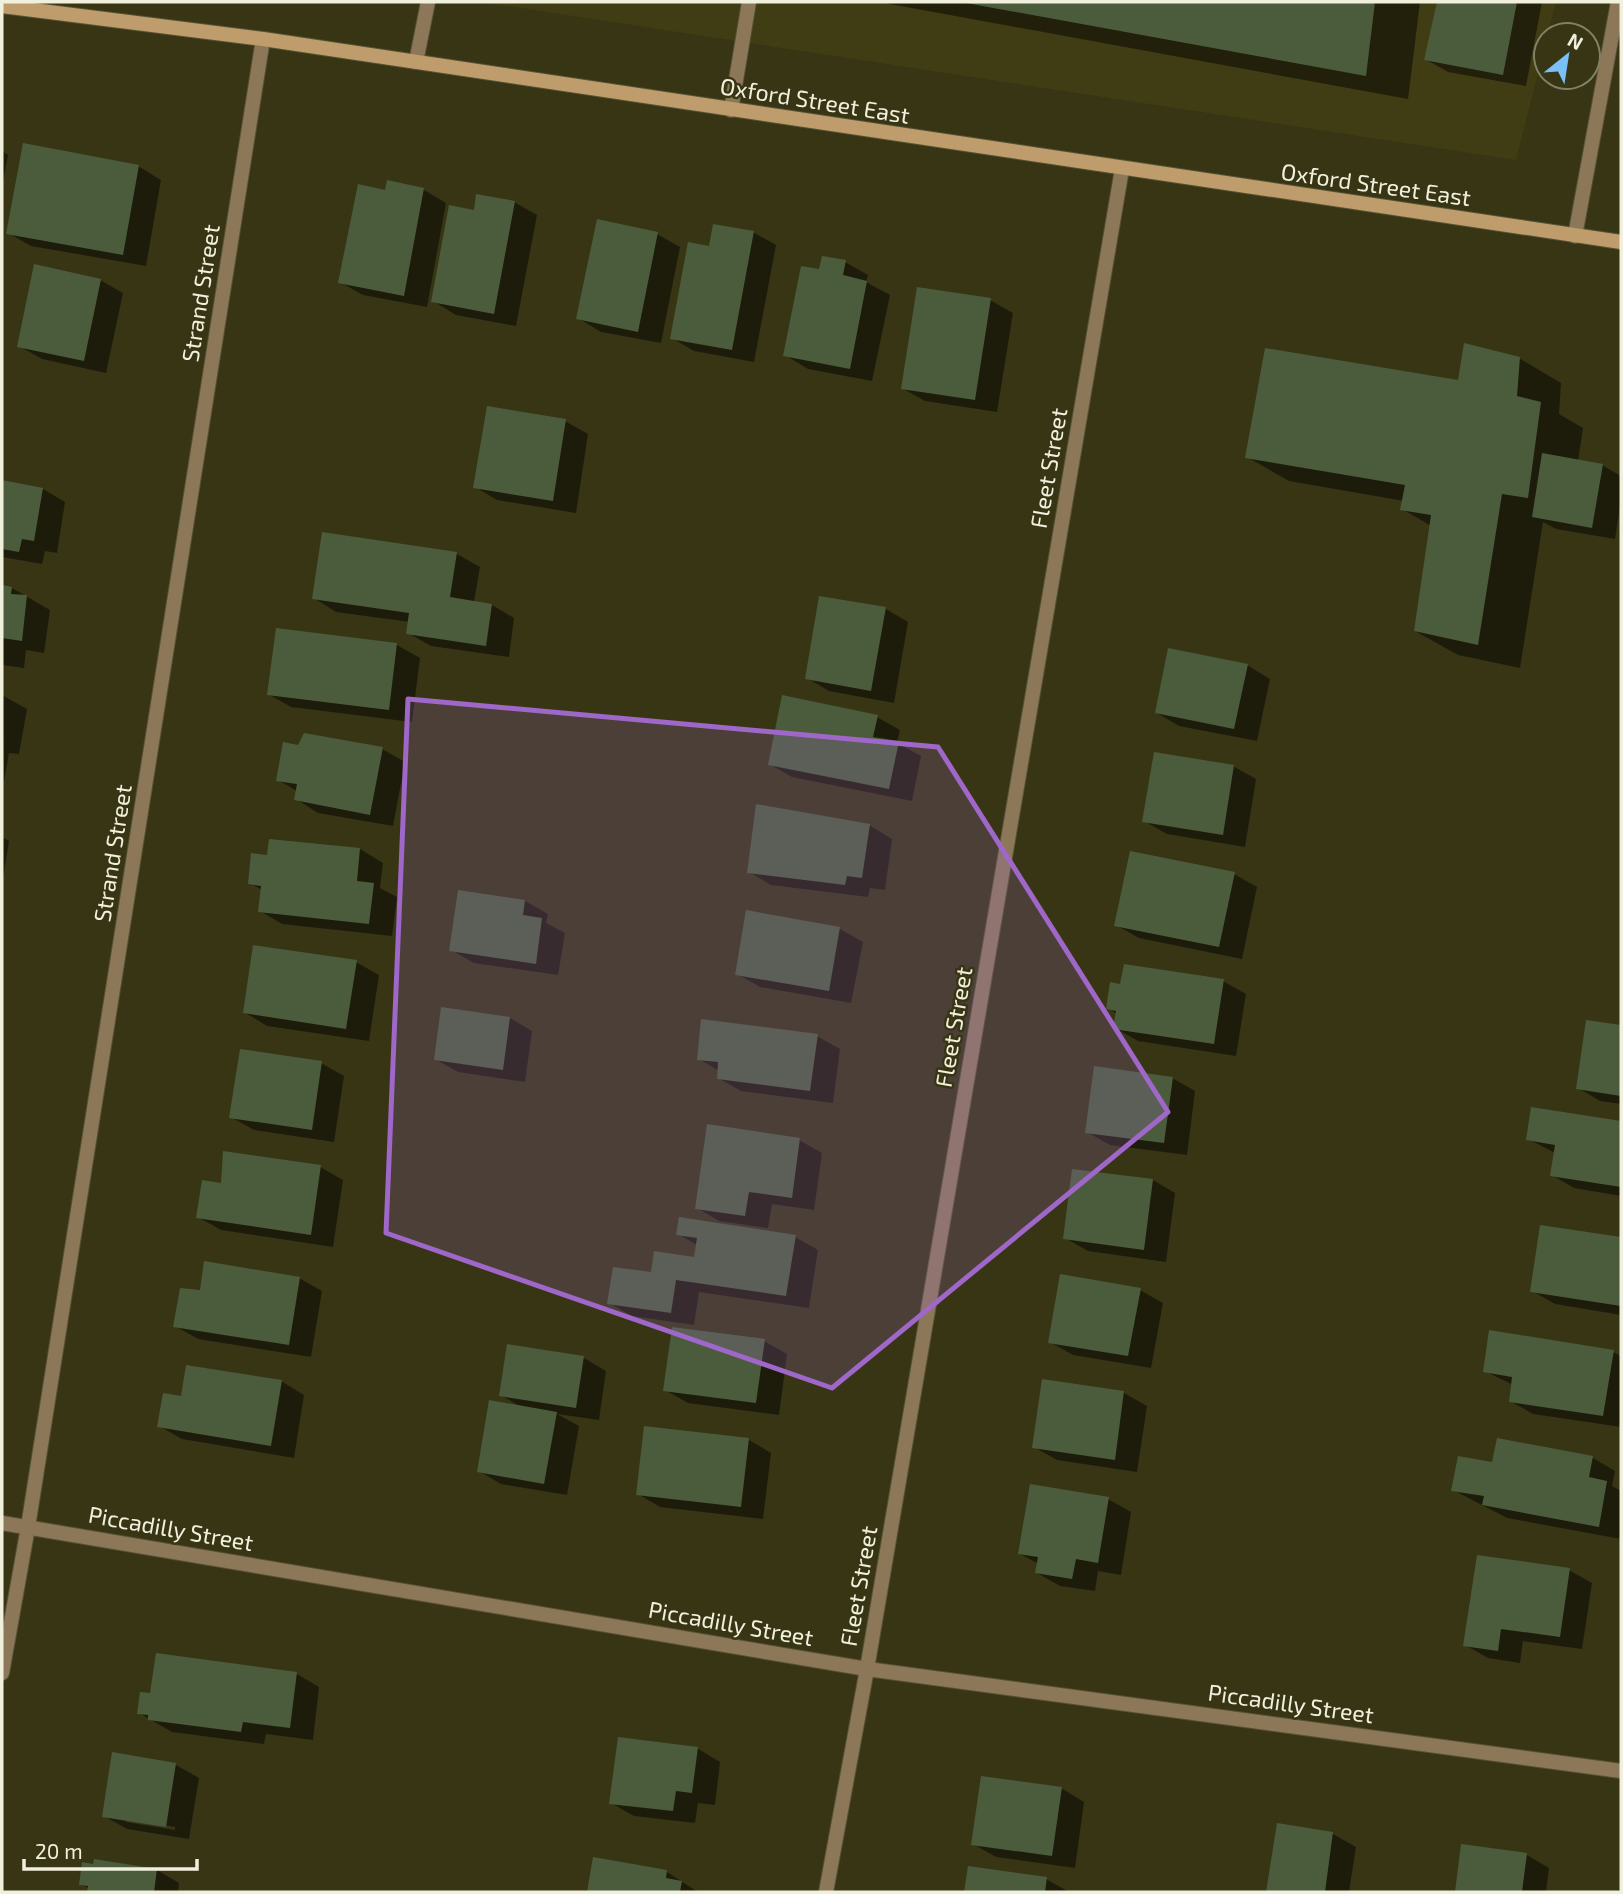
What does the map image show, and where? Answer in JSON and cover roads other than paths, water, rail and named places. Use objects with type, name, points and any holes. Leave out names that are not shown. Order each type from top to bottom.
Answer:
[{"type":"main road","name":"Oxford Street East","points":[[2,6],[263,38],[1621,242]]},
{"type":"street","points":[[416,62],[428,2]]},
{"type":"street","points":[[730,110],[748,2]]},
{"type":"street","points":[[1575,236],[1618,2]]},
{"type":"street","name":"Strand Street","points":[[2,1673],[28,1527],[263,38]]},
{"type":"street","name":"Fleet Street","points":[[826,1892],[867,1669],[1122,169]]},
{"type":"street","name":"Piccadilly Street","points":[[2,1523],[867,1669],[1621,1771]]}]
